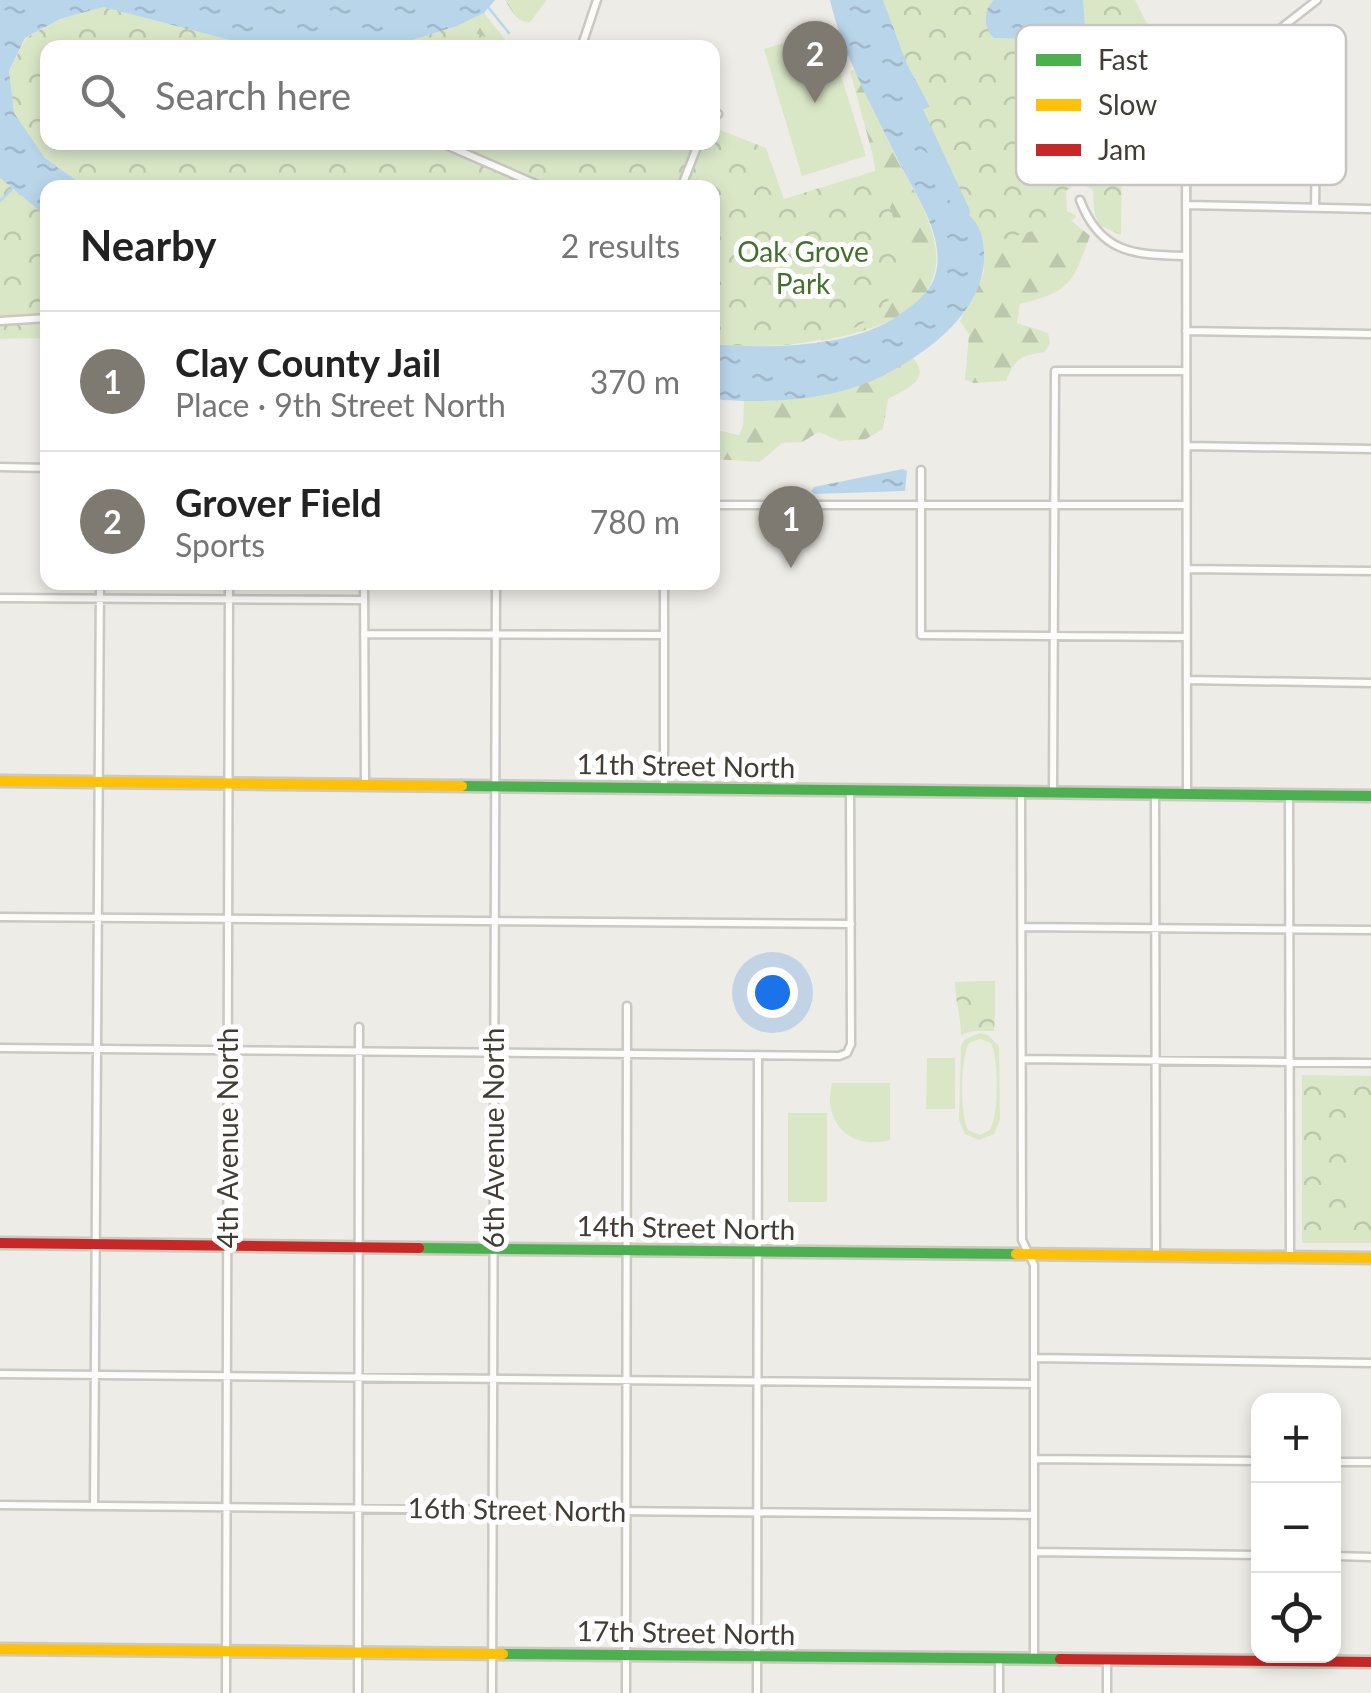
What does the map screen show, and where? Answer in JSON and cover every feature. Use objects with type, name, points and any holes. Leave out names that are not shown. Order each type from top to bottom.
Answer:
[{"type":"street","points":[[584,40],[597,0]]},
{"type":"street","points":[[1286,25],[1318,0]]},
{"type":"street","points":[[457,150],[526,180]]},
{"type":"street","points":[[684,180],[696,150]]},
{"type":"street","points":[[1186,185],[1187,794]]},
{"type":"street","points":[[1314,208],[1315,185]]},
{"type":"street","points":[[1080,200],[1090,227],[1108,241],[1132,252],[1186,256]]},
{"type":"street","points":[[1186,204],[1371,209]]},
{"type":"street","points":[[0,321],[40,318]]},
{"type":"street","points":[[1186,331],[1371,334]]},
{"type":"street","points":[[1052,794],[1055,372],[1186,371]]},
{"type":"street","points":[[1186,446],[1371,449]]},
{"type":"street","points":[[0,468],[40,468]]},
{"type":"street","points":[[921,470],[921,634],[1186,637]]},
{"type":"street","points":[[720,505],[1186,505]]},
{"type":"street","points":[[1187,568],[1371,571]]},
{"type":"street","points":[[94,1506],[100,590]]},
{"type":"street","name":"4th Avenue North","points":[[226,1693],[229,590]]},
{"type":"street","points":[[364,590],[365,785]]},
{"type":"street","name":"6th Avenue North","points":[[492,1693],[496,590]]},
{"type":"street","points":[[664,590],[664,789]]},
{"type":"street","points":[[0,598],[364,600]]},
{"type":"street","points":[[364,634],[664,635]]},
{"type":"street","points":[[1187,680],[1371,683]]},
{"type":"street","name":"11th Street North","points":[[0,781],[1371,796]]},
{"type":"street","points":[[0,1048],[847,1053],[851,1044],[850,791]]},
{"type":"street","points":[[1022,794],[1022,1240],[1034,1264],[1034,1659]]},
{"type":"street","points":[[1155,794],[1156,1256]]},
{"type":"street","points":[[1290,795],[1290,1258]]},
{"type":"street","points":[[0,917],[851,924]]},
{"type":"street","points":[[1022,927],[1371,930]]},
{"type":"street","points":[[626,1693],[628,1006]]},
{"type":"street","points":[[358,1027],[358,1693]]},
{"type":"street","points":[[757,1693],[758,1055]]},
{"type":"street","points":[[1022,1058],[1371,1063]]},
{"type":"street","name":"14th Street North","points":[[0,1243],[1371,1258]]},
{"type":"street","points":[[1034,1358],[1371,1363]]},
{"type":"street","points":[[0,1374],[1034,1384]]},
{"type":"street","points":[[1034,1459],[1251,1461]]},
{"type":"street","points":[[1341,1462],[1371,1462]]},
{"type":"street","name":"16th Street North","points":[[0,1505],[1034,1515]]},
{"type":"street","points":[[1034,1552],[1251,1555]]},
{"type":"street","points":[[1341,1556],[1371,1556]]},
{"type":"street","name":"17th Street North","points":[[0,1649],[1371,1662]]},
{"type":"street","points":[[999,1659],[999,1693]]},
{"type":"street","points":[[1107,1660],[1107,1693]]},
{"type":"green space","points":[[505,0],[547,0],[530,22],[525,22]]},
{"type":"green space","points":[[883,0],[1016,158],[1016,185],[1038,185],[1062,213],[1090,236],[1067,283],[1050,295],[1020,304],[1017,323],[1048,333],[1050,343],[1045,352],[1020,359],[1006,381],[974,383],[965,380],[969,334],[960,321],[984,272],[981,233]]},
{"type":"green space","points":[[883,0],[1135,0],[1148,25],[1016,25],[1016,185],[1079,185],[1066,191],[1067,211],[1077,216],[983,245],[918,111],[929,107],[907,64]]},
{"type":"green space","name":"Oak Grove Park","points":[[103,7],[230,40],[40,40],[40,150],[720,150],[720,130],[766,148],[784,199],[878,170],[902,251],[895,288],[880,311],[857,327],[830,337],[769,346],[720,345],[720,180],[76,180],[45,158],[14,113],[9,71],[26,38],[60,19]]},
{"type":"green space","points":[[484,13],[505,40],[412,40]]},
{"type":"green space","points":[[457,26],[493,40],[412,40]]},
{"type":"green space","points":[[827,30],[866,156],[802,176],[764,49]]},
{"type":"green space","points":[[856,69],[927,218],[936,251],[935,272],[927,290],[898,316],[860,332],[821,341],[877,184],[850,71]]},
{"type":"green space","points":[[0,178],[40,211],[40,338],[0,339]]},
{"type":"green space","points":[[1079,185],[1122,185],[1121,235],[1099,225],[1093,190]]},
{"type":"green space","points":[[912,357],[920,371],[915,382],[888,399],[883,429],[866,439],[840,441],[819,432],[802,442],[782,443],[760,462],[720,459],[720,431],[739,435],[744,400],[770,401],[873,380]]},
{"type":"green space","points":[[978,981],[978,1015],[995,1016],[994,1031],[961,1035],[955,982]]},
{"type":"green space","points":[[978,981],[995,981],[995,1016],[978,1016]]},
{"type":"green space","points":[[980,1033],[999,1046],[1000,1120],[994,1134],[979,1140],[965,1134],[959,1120],[961,1046],[965,1039]],"holes":[[[980,1039],[991,1043],[997,1074],[995,1112],[990,1130],[980,1135],[968,1130],[965,1122],[964,1062],[969,1043]]]},
{"type":"green space","points":[[927,1058],[955,1058],[955,1109],[926,1109]]},
{"type":"green space","points":[[1302,1075],[1371,1076],[1371,1243],[1302,1243]]},
{"type":"green space","points":[[832,1083],[890,1083],[890,1140],[863,1141],[842,1130],[831,1110]]},
{"type":"green space","points":[[1353,1110],[1371,1110],[1371,1191],[1347,1188],[1347,1115]]},
{"type":"green space","points":[[788,1113],[827,1113],[827,1202],[788,1202]]},
{"type":"water","points":[[0,0],[495,0],[484,13],[457,26],[412,40],[230,40],[103,7],[60,19],[25,38],[9,71],[14,113],[45,158],[76,180],[40,180],[40,211],[0,178]]},
{"type":"water","points":[[830,0],[883,0],[907,64],[930,107],[918,111],[965,211],[981,234],[982,274],[964,313],[949,330],[913,359],[874,380],[836,393],[795,399],[720,399],[720,344],[783,346],[858,334],[899,315],[933,282],[937,246],[928,217],[842,41]]},
{"type":"water","points":[[994,0],[1083,0],[1085,25],[1016,25],[1016,39],[994,38],[988,29],[988,9]]},
{"type":"water","points":[[907,471],[905,491],[811,491],[814,487]]},
{"type":"waterway","points":[[488,7],[509,33]]},
{"type":"waterway","points":[[917,113],[963,212]]},
{"type":"waterway","points":[[0,201],[13,188]]},
{"type":"traffic: fast","points":[[462,786],[1371,796]]},
{"type":"traffic: fast","points":[[419,1248],[1016,1254]]},
{"type":"traffic: fast","points":[[503,1654],[1060,1659]]},
{"type":"traffic: slow","points":[[0,781],[462,786]]},
{"type":"traffic: slow","points":[[1016,1254],[1371,1258]]},
{"type":"traffic: slow","points":[[0,1649],[503,1654]]},
{"type":"traffic: jam","points":[[0,1243],[419,1248]]},
{"type":"traffic: jam","points":[[1060,1659],[1371,1662]]},
{"type":"place","name":"Grover Field","points":[[815,103]]},
{"type":"place","name":"Clay County Jail","points":[[791,568]]}]
